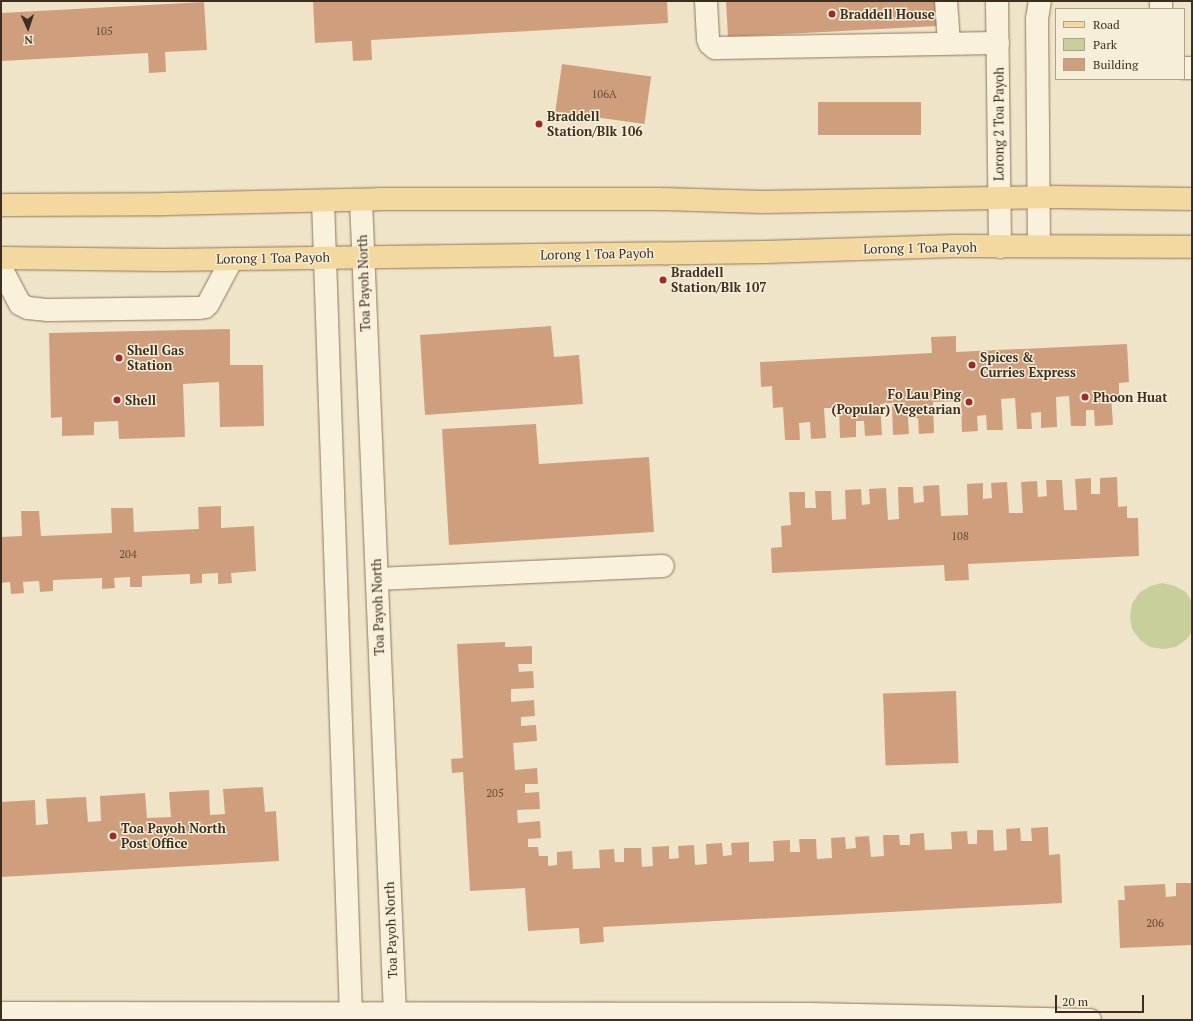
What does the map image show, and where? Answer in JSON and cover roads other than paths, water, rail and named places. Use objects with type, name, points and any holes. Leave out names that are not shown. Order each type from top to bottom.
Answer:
[{"type":"main road","points":[[1,205],[361,200],[658,199],[762,202],[1038,197],[1192,199]]},
{"type":"main road","name":"Lorong 1 Toa Payoh","points":[[1,258],[325,258],[363,256],[764,252],[955,246],[1192,247]]},
{"type":"street","points":[[706,1],[708,38],[710,44],[715,48],[998,42]]},
{"type":"street","points":[[946,1],[949,43]]},
{"type":"street","name":"Lorong 2 Toa Payoh","points":[[997,1],[1000,247]]},
{"type":"street","points":[[1039,246],[1037,19],[1040,1]]},
{"type":"street","name":"Toa Payoh North","points":[[361,200],[395,1013]]},
{"type":"street","points":[[323,201],[352,1013]]},
{"type":"street","points":[[1,268],[20,304],[28,308],[48,310],[199,308],[205,307],[208,304],[232,259]]},
{"type":"street","points":[[377,579],[663,566]]},
{"type":"street","points":[[1,1013],[395,1013],[439,1017],[808,1014],[1090,1020]]},
{"type":"place","name":"Braddell House","points":[[832,14]]},
{"type":"place","name":"Braddell Station/Blk 106","points":[[539,124]]},
{"type":"place","name":"Braddell Station/Blk 107","points":[[663,280]]},
{"type":"place","name":"Shell Gas Station","points":[[119,358]]},
{"type":"place","name":"Spices & Curries Express","points":[[972,365]]},
{"type":"place","name":"Phoon Huat","points":[[1085,397]]},
{"type":"place","name":"Shell","points":[[117,400]]},
{"type":"place","name":"Fo Lau Ping (Popular) Vegetarian","points":[[969,402]]},
{"type":"place","name":"Toa Payoh North Post Office","points":[[113,836]]}]
